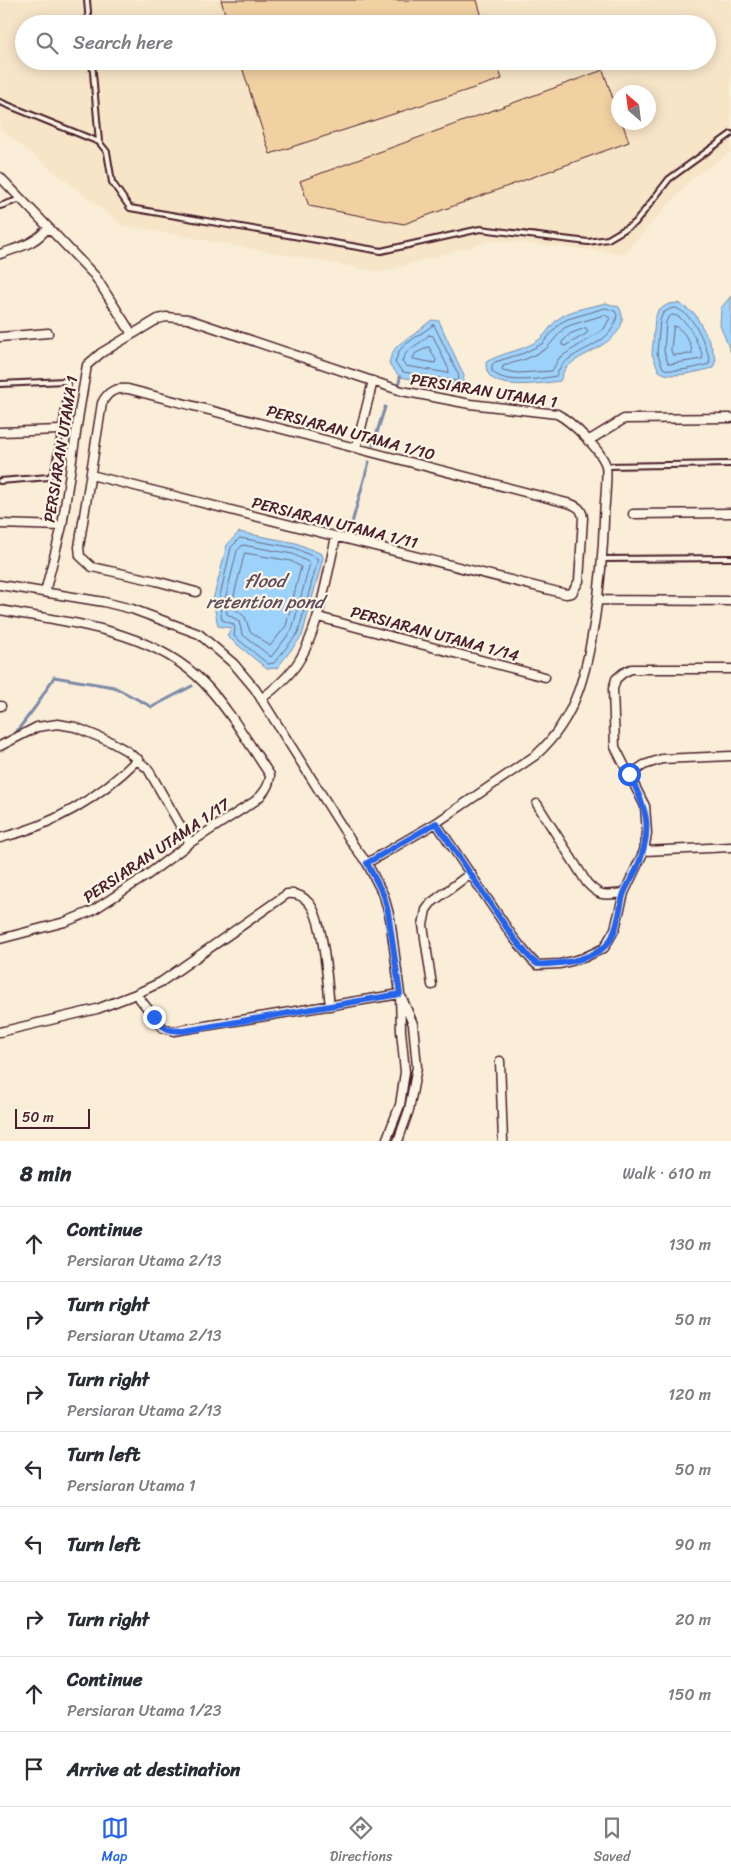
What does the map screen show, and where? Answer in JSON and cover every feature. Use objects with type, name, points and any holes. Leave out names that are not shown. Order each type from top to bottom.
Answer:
[{"type":"street","points":[[0,177],[95,276],[132,334]]},
{"type":"street","points":[[0,254],[32,243],[48,227]]},
{"type":"street","name":"PERSIARAN UTAMA 1","points":[[45,592],[62,526],[88,365],[101,353],[158,319],[166,317],[188,319],[402,391],[470,404],[531,409],[557,414],[579,430],[606,466]]},
{"type":"street","points":[[0,337],[48,334]]},
{"type":"street","points":[[356,448],[373,381]]},
{"type":"street","name":"PERSIARAN UTAMA 1/10","points":[[91,475],[102,403],[111,391],[118,388],[128,389],[577,506],[582,511],[583,518],[579,581],[572,593]]},
{"type":"street","points":[[588,440],[624,420],[731,418]]},
{"type":"street","points":[[0,432],[61,430]]},
{"type":"street","points":[[367,863],[436,823],[520,767],[549,743],[568,715],[586,670],[598,600],[602,559],[606,466]]},
{"type":"street","points":[[91,475],[79,547],[80,556],[92,567],[196,592]]},
{"type":"street","name":"PERSIARAN UTAMA 1/11","points":[[91,475],[559,593],[572,593]]},
{"type":"street","points":[[633,514],[731,513]]},
{"type":"street","points":[[0,524],[62,526]]},
{"type":"street","points":[[261,699],[277,687],[295,667],[304,652],[318,617],[336,537]]},
{"type":"street","points":[[0,584],[104,602],[132,609],[200,634],[234,664],[261,699],[354,846],[367,863],[384,896],[400,994],[405,1072],[400,1105],[386,1141]]},
{"type":"street","points":[[598,600],[731,601]]},
{"type":"street","name":"PERSIARAN UTAMA 1/17","points":[[0,610],[126,636],[144,643],[188,669],[203,682],[222,704],[270,775],[270,780],[265,790],[255,801],[190,843],[146,876],[92,911],[65,922],[0,940]]},
{"type":"street","name":"PERSIARAN UTAMA 1/14","points":[[318,617],[545,676]]},
{"type":"street","points":[[436,823],[513,937],[537,964],[560,964],[584,958],[604,948],[615,929],[624,893],[644,851],[646,834],[645,806],[615,746],[613,689],[616,680],[623,673],[631,669],[731,669]]},
{"type":"street","points":[[0,746],[37,727],[58,724],[75,727],[111,742],[138,759],[154,778],[190,843]]},
{"type":"street","points":[[629,774],[644,765],[662,759],[731,756]]},
{"type":"street","points":[[0,838],[30,830],[56,819],[108,788],[138,759]]},
{"type":"street","points":[[537,804],[594,891],[602,896],[624,893]]},
{"type":"street","points":[[644,851],[731,847]]},
{"type":"street","points":[[432,985],[423,925],[426,910],[437,897],[471,873]]},
{"type":"street","points":[[0,1032],[78,1014],[136,994],[161,982],[287,894],[295,893],[309,902],[320,928],[330,1006]]},
{"type":"street","points":[[136,994],[163,1028],[174,1031],[400,994]]},
{"type":"street","points":[[398,1141],[409,1110],[418,1067],[413,1024],[400,994]]},
{"type":"street","points":[[500,1061],[503,1141]]},
{"type":"lane","points":[[87,0],[88,15]]},
{"type":"lane","points":[[93,70],[99,142]]},
{"type":"lane","points":[[0,102],[99,142],[107,152],[112,182],[130,208],[381,251],[480,228],[588,242],[608,238],[635,224],[669,179],[731,134]]},
{"type":"lane","points":[[0,206],[21,199]]},
{"type":"lane","points":[[0,384],[65,381],[68,384],[52,475],[49,477],[0,481]]},
{"type":"lane","points":[[606,466],[731,464]]},
{"type":"lane","points":[[602,559],[731,558]]},
{"type":"shaded area","points":[[0,0],[731,0],[731,152],[692,179],[624,254],[495,240],[381,272],[122,225],[0,129]]},
{"type":"water","points":[[731,296],[731,353],[720,325],[721,308]]},
{"type":"water","points":[[606,303],[619,307],[622,318],[620,328],[605,343],[567,367],[560,381],[510,384],[493,379],[488,373],[486,362],[534,343],[563,316]]},
{"type":"water","points":[[678,303],[695,314],[708,338],[716,359],[713,368],[677,375],[664,374],[659,371],[652,354],[655,319],[658,310],[669,304]]},
{"type":"water","points":[[432,320],[439,321],[464,376],[463,383],[459,387],[400,377],[389,364],[393,352],[399,344]]},
{"type":"water","name":"flood retention pond","points":[[239,532],[296,543],[322,554],[323,558],[302,636],[277,668],[267,669],[227,636],[231,628],[218,626],[213,600],[227,545]]},
{"type":"building","points":[[221,0],[477,0],[481,15],[225,15]]},
{"type":"building","points":[[243,70],[499,70],[502,79],[270,154]]},
{"type":"building","points":[[603,70],[611,93],[611,130],[625,130],[629,142],[404,224],[309,206],[300,181]]},
{"type":"waterway","points":[[399,383],[400,377]]},
{"type":"waterway","points":[[373,445],[385,407]]},
{"type":"waterway","points":[[350,530],[369,462]]},
{"type":"waterway","points":[[14,735],[36,706],[54,677],[114,687],[152,707],[192,686]]},
{"type":"route","points":[[154,1017],[163,1028],[184,1031],[400,994],[390,918],[384,896],[367,863],[436,823],[513,937],[537,964],[560,964],[584,958],[604,948],[615,929],[624,893],[644,851],[646,834],[645,806],[629,774]]}]
